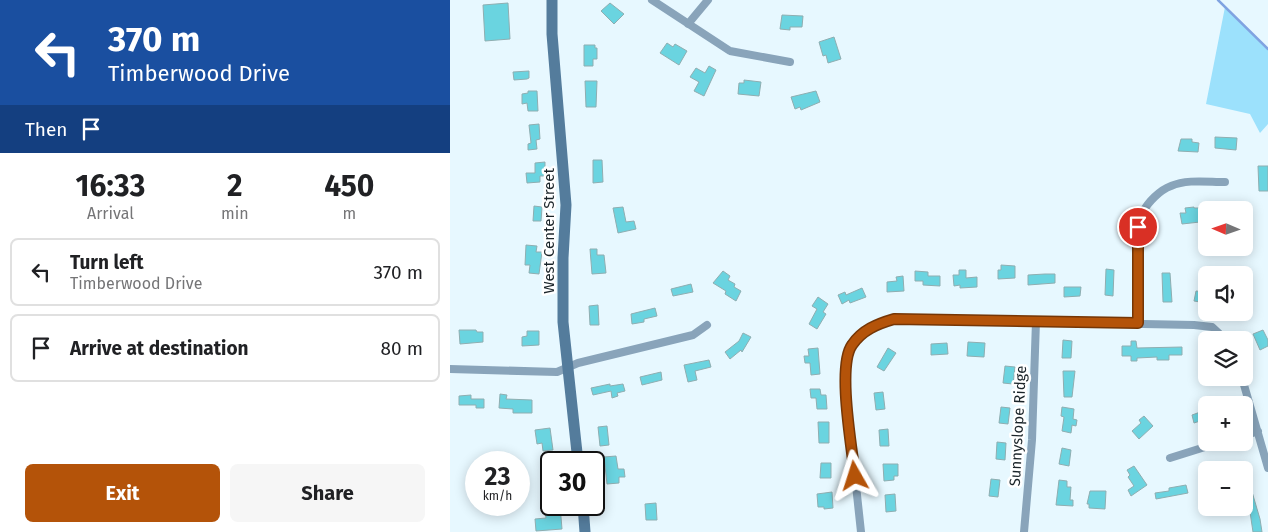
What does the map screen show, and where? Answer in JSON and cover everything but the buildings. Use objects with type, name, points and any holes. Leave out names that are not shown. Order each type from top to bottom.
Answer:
[{"type":"street","name":"West Center Street","points":[[552,0],[552,34],[566,205],[563,290],[564,322],[577,451]]},
{"type":"street","points":[[652,0],[730,51],[790,62]]},
{"type":"street","points":[[688,24],[708,0]]},
{"type":"street","points":[[1138,323],[1138,227],[1143,210],[1157,194],[1170,186],[1187,182],[1224,182]]},
{"type":"street","points":[[861,532],[845,383],[845,364],[851,346],[862,334],[877,324],[894,319],[1036,320],[1212,327],[1216,331]]},
{"type":"street","name":"Sunnyslope Ridge","points":[[1024,532],[1032,440],[1036,320]]},
{"type":"street","points":[[450,369],[558,372],[568,367],[693,335],[707,325]]},
{"type":"street","points":[[1244,386],[1268,468]]},
{"type":"street","points":[[1253,433],[1258,431]]},
{"type":"street","points":[[1170,458],[1198,449]]},
{"type":"street","points":[[584,516],[585,532]]},
{"type":"shaded area","points":[[1225,7],[1268,49],[1268,124],[1260,133],[1250,114],[1206,104]]},
{"type":"waterway","points":[[1218,0],[1268,49]]},
{"type":"route","points":[[855,476],[845,383],[845,364],[851,346],[862,334],[877,324],[894,319],[1138,323],[1138,227]]}]
